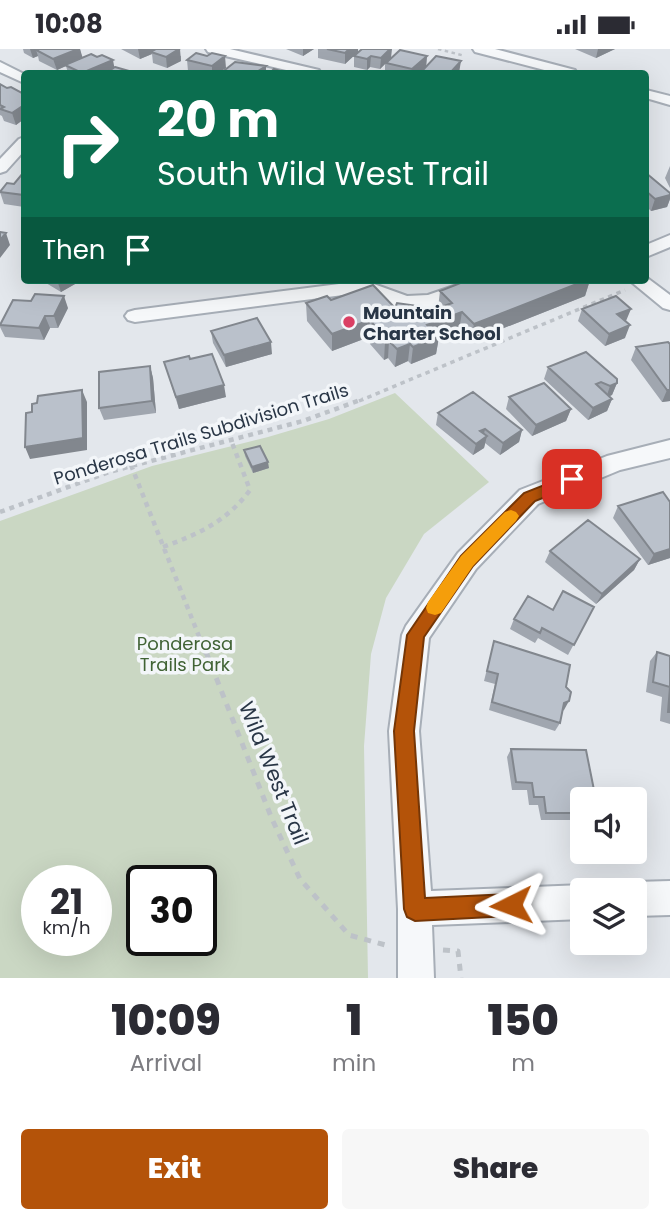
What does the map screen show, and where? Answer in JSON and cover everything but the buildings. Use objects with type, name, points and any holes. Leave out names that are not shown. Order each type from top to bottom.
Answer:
[{"type":"street","points":[[213,49],[301,70]]},
{"type":"street","points":[[480,49],[517,53],[562,70]]},
{"type":"street","points":[[0,66],[21,77]]},
{"type":"street","points":[[649,95],[670,101]]},
{"type":"street","points":[[0,168],[21,145]]},
{"type":"street","points":[[649,250],[670,240]]},
{"type":"street","points":[[135,316],[343,289],[355,284]]},
{"type":"street","points":[[364,284],[405,302],[430,301],[478,284]]},
{"type":"street","points":[[644,284],[670,304]]},
{"type":"street","points":[[416,978],[415,909],[404,731],[416,635],[467,561],[529,497],[615,462],[670,449]]},
{"type":"street","points":[[647,899],[670,898]]},
{"type":"street","points":[[415,909],[570,903]]},
{"type":"path","name":"Ponderosa Trails Subdivision Trails","points":[[0,512],[131,465],[231,440],[352,404],[633,284]]},
{"type":"path","points":[[163,547],[212,529],[236,510],[250,490],[231,440]]},
{"type":"path","name":"Wild West Trail","points":[[131,465],[272,819],[300,879],[349,935],[378,945]]},
{"type":"path","points":[[457,951],[461,978]]},
{"type":"green space","name":"Ponderosa Trails Park","points":[[395,393],[489,482],[424,534],[386,598],[371,654],[364,746],[368,978],[0,978],[0,521],[152,466],[329,419]]},
{"type":"slow traffic","points":[[435,608],[467,561],[511,516]]},
{"type":"place","name":"Mountain Charter School","points":[[349,322]]},
{"type":"route","points":[[511,905],[415,909],[404,731],[416,635],[467,561],[529,497],[572,479]]}]
